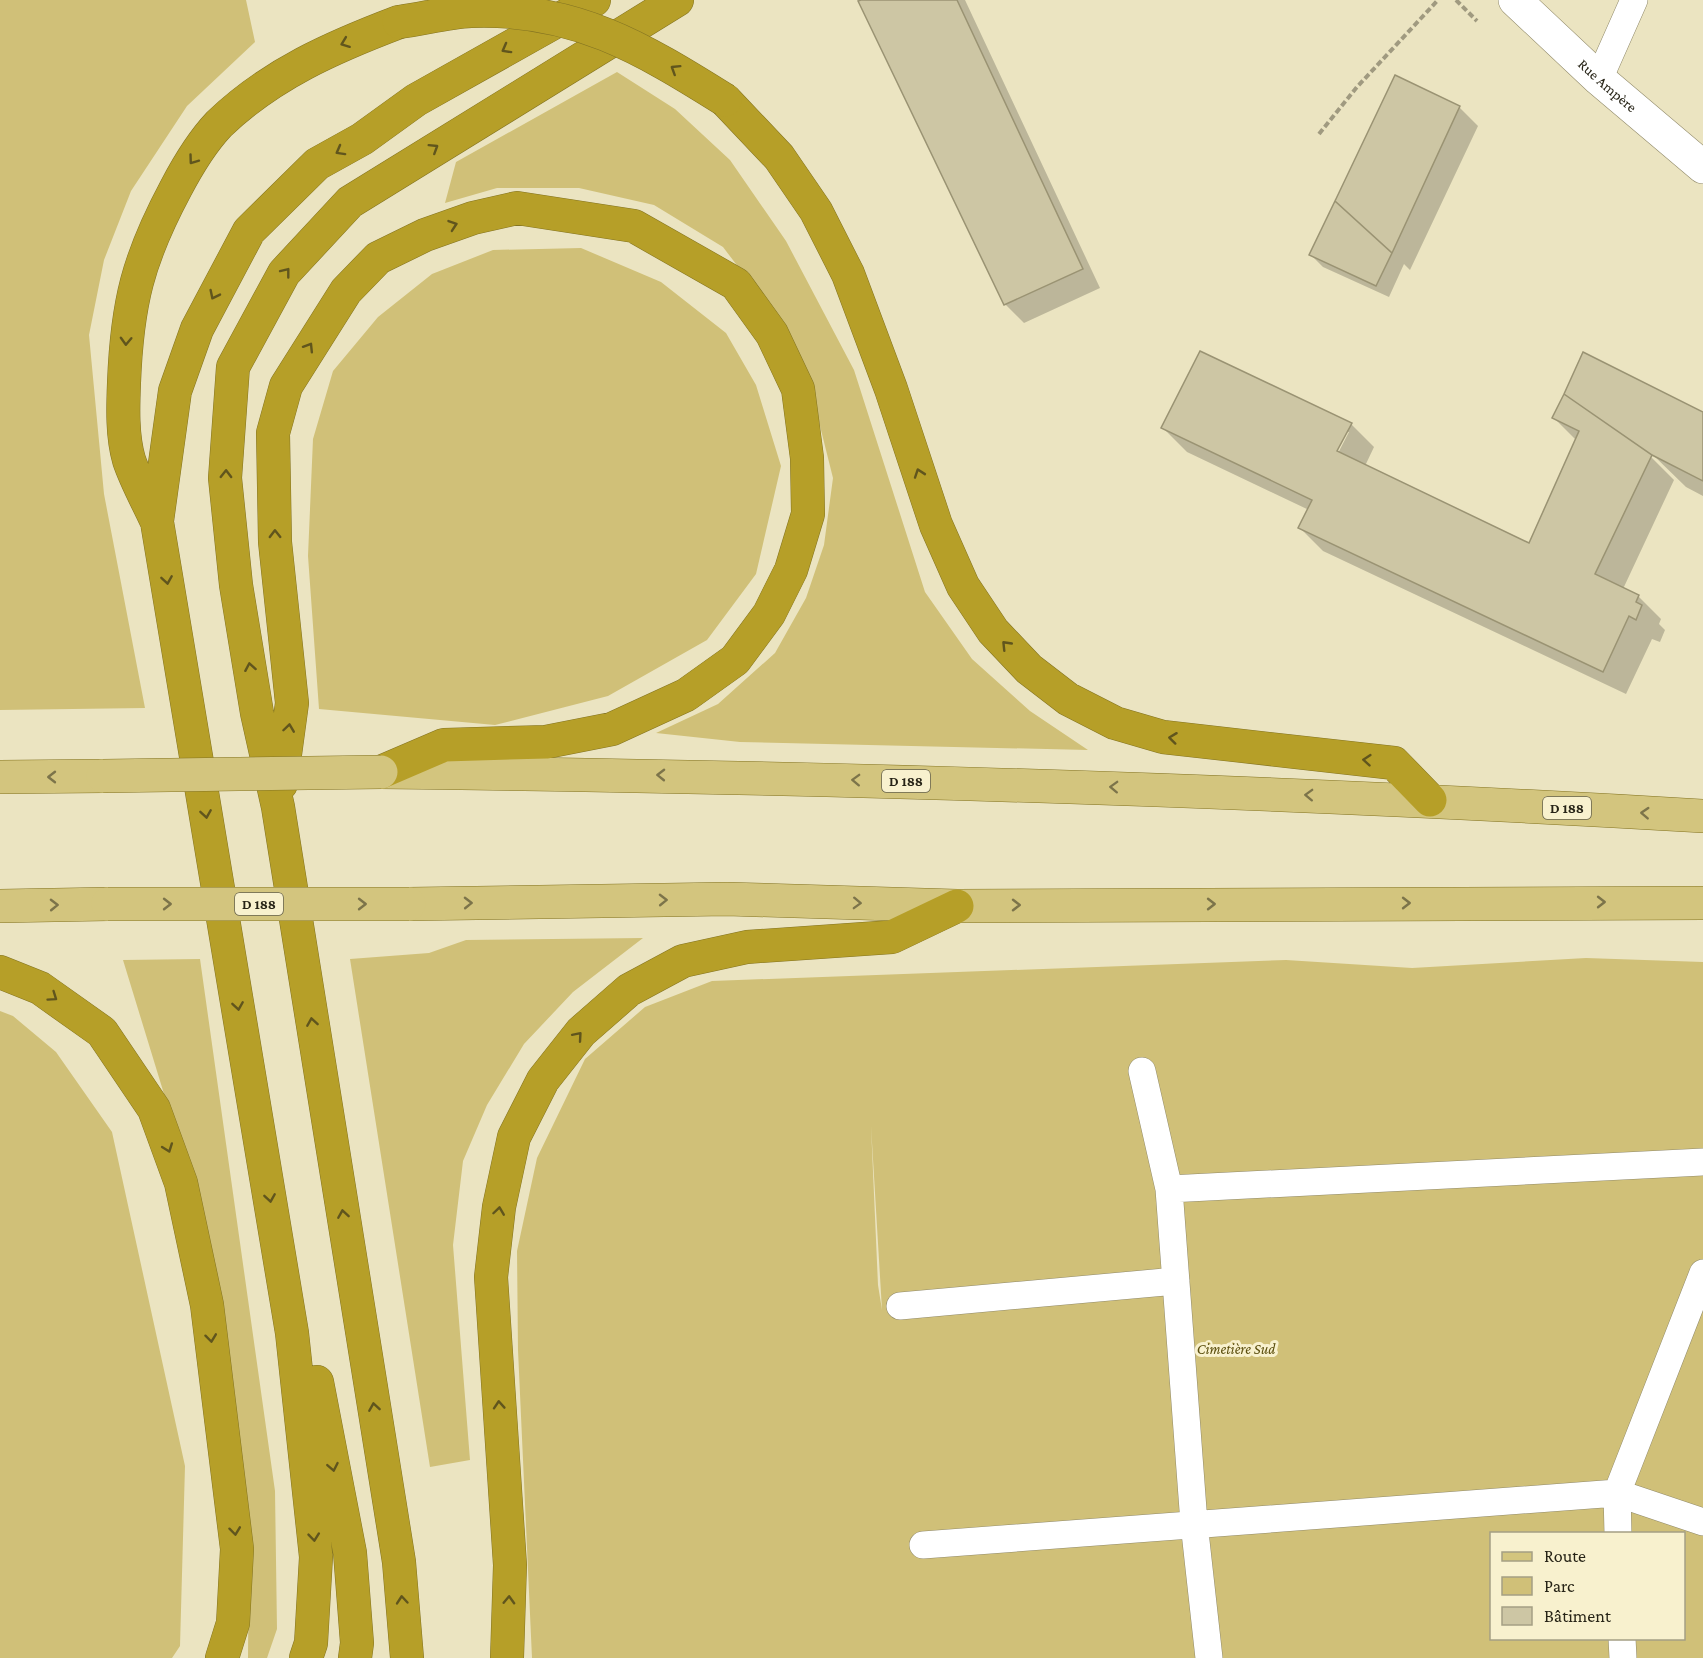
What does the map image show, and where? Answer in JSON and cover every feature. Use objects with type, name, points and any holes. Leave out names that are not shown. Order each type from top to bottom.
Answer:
[{"type":"highway","points":[[157,522],[175,391],[197,329],[249,231],[317,164],[362,139],[416,100],[594,0]]},
{"type":"highway","points":[[407,1658],[399,1562],[278,807],[257,713],[232,550],[225,478],[233,367],[284,273],[350,202],[677,0]]},
{"type":"highway","points":[[306,1658],[311,1642],[316,1557],[292,1333],[157,522],[129,459],[123,412],[126,327],[138,272],[159,219],[186,169],[218,125],[273,80],[329,49],[399,22],[471,11],[542,15],[607,33],[654,55],[725,100],[779,157],[816,211],[848,274],[891,389],[936,525],[963,586],[993,631],[1029,669],[1068,699],[1115,723],[1163,737],[1394,762],[1430,800]]},
{"type":"highway","points":[[278,807],[292,703],[275,542],[273,433],[286,386],[346,291],[378,258],[425,235],[473,218],[517,208],[634,226],[736,284],[772,334],[798,389],[807,458],[808,514],[791,570],[770,614],[735,660],[686,695],[612,729],[546,742],[444,745],[381,772]]},
{"type":"highway","points":[[507,1658],[510,1565],[491,1278],[499,1207],[514,1137],[543,1080],[581,1032],[629,990],[683,961],[747,947],[892,937],[957,906]]},
{"type":"highway","points":[[0,972],[40,988],[102,1032],[154,1110],[181,1183],[207,1305],[237,1549],[233,1623],[222,1658]]},
{"type":"highway","points":[[292,1333],[314,1368],[319,1391],[350,1553],[357,1643],[355,1658]]},
{"type":"main road","name":"D 188","points":[[0,777],[381,772],[748,776],[1430,800],[1703,816]]},
{"type":"main road","name":"D 188","points":[[0,906],[409,904],[728,899],[957,906],[1703,903]]},
{"type":"street","name":"Rue Ampère","points":[[1515,0],[1599,78],[1703,166]]},
{"type":"lane","points":[[1599,78],[1634,0]]},
{"type":"lane","points":[[1142,1071],[1169,1189],[1194,1523],[1209,1658]]},
{"type":"lane","points":[[1169,1189],[1703,1162]]},
{"type":"lane","points":[[1618,1532],[1617,1493],[1703,1273]]},
{"type":"lane","points":[[900,1306],[1176,1281]]},
{"type":"lane","points":[[923,1545],[1617,1493],[1703,1522]]},
{"type":"lane","points":[[1622,1640],[1623,1658]]},
{"type":"path","points":[[1319,134],[1357,87],[1438,0]]},
{"type":"green space","points":[[0,0],[246,0],[255,42],[187,106],[131,191],[104,260],[89,335],[104,494],[145,708],[0,710]]},
{"type":"green space","points":[[617,72],[675,109],[730,160],[786,241],[854,370],[925,592],[972,659],[1030,711],[1088,750],[740,742],[656,733],[718,704],[775,653],[806,598],[824,545],[833,478],[811,390],[771,310],[723,247],[654,205],[579,188],[497,188],[445,203],[456,162]]},
{"type":"green space","points":[[581,248],[661,282],[726,333],[756,385],[781,466],[756,574],[707,640],[608,696],[495,725],[319,709],[308,556],[313,439],[333,371],[378,317],[432,274],[493,250]]},
{"type":"green space","points":[[643,938],[573,992],[524,1044],[487,1105],[463,1161],[453,1245],[470,1460],[430,1467],[350,959],[429,953],[466,940]]},
{"type":"green space","name":"Cimetière Sud","points":[[1586,958],[1703,962],[1703,1658],[532,1658],[518,1350],[517,1251],[537,1158],[585,1059],[645,1007],[712,981],[1286,960],[1412,968]],"holes":[[[871,1126],[882,1310],[878,1285]]]},
{"type":"green space","points":[[200,959],[275,1491],[277,1629],[267,1658],[248,1658],[249,1525],[187,1169],[123,960]]},
{"type":"green space","points":[[0,1011],[13,1016],[56,1052],[112,1132],[185,1466],[180,1646],[172,1658],[0,1658]]},
{"type":"building","points":[[957,0],[1083,269],[1004,305],[858,1]]},
{"type":"building","points":[[1395,75],[1460,106],[1392,253],[1335,201]]},
{"type":"building","points":[[1335,201],[1392,253],[1376,286],[1309,255]]},
{"type":"building","points":[[1200,351],[1352,423],[1337,451],[1529,543],[1579,431],[1552,418],[1564,394],[1652,455],[1595,574],[1639,595],[1636,602],[1642,605],[1636,620],[1629,616],[1603,672],[1298,528],[1312,500],[1161,428]]},
{"type":"building","points":[[1583,352],[1703,412],[1703,481],[1652,455],[1564,394]]}]
